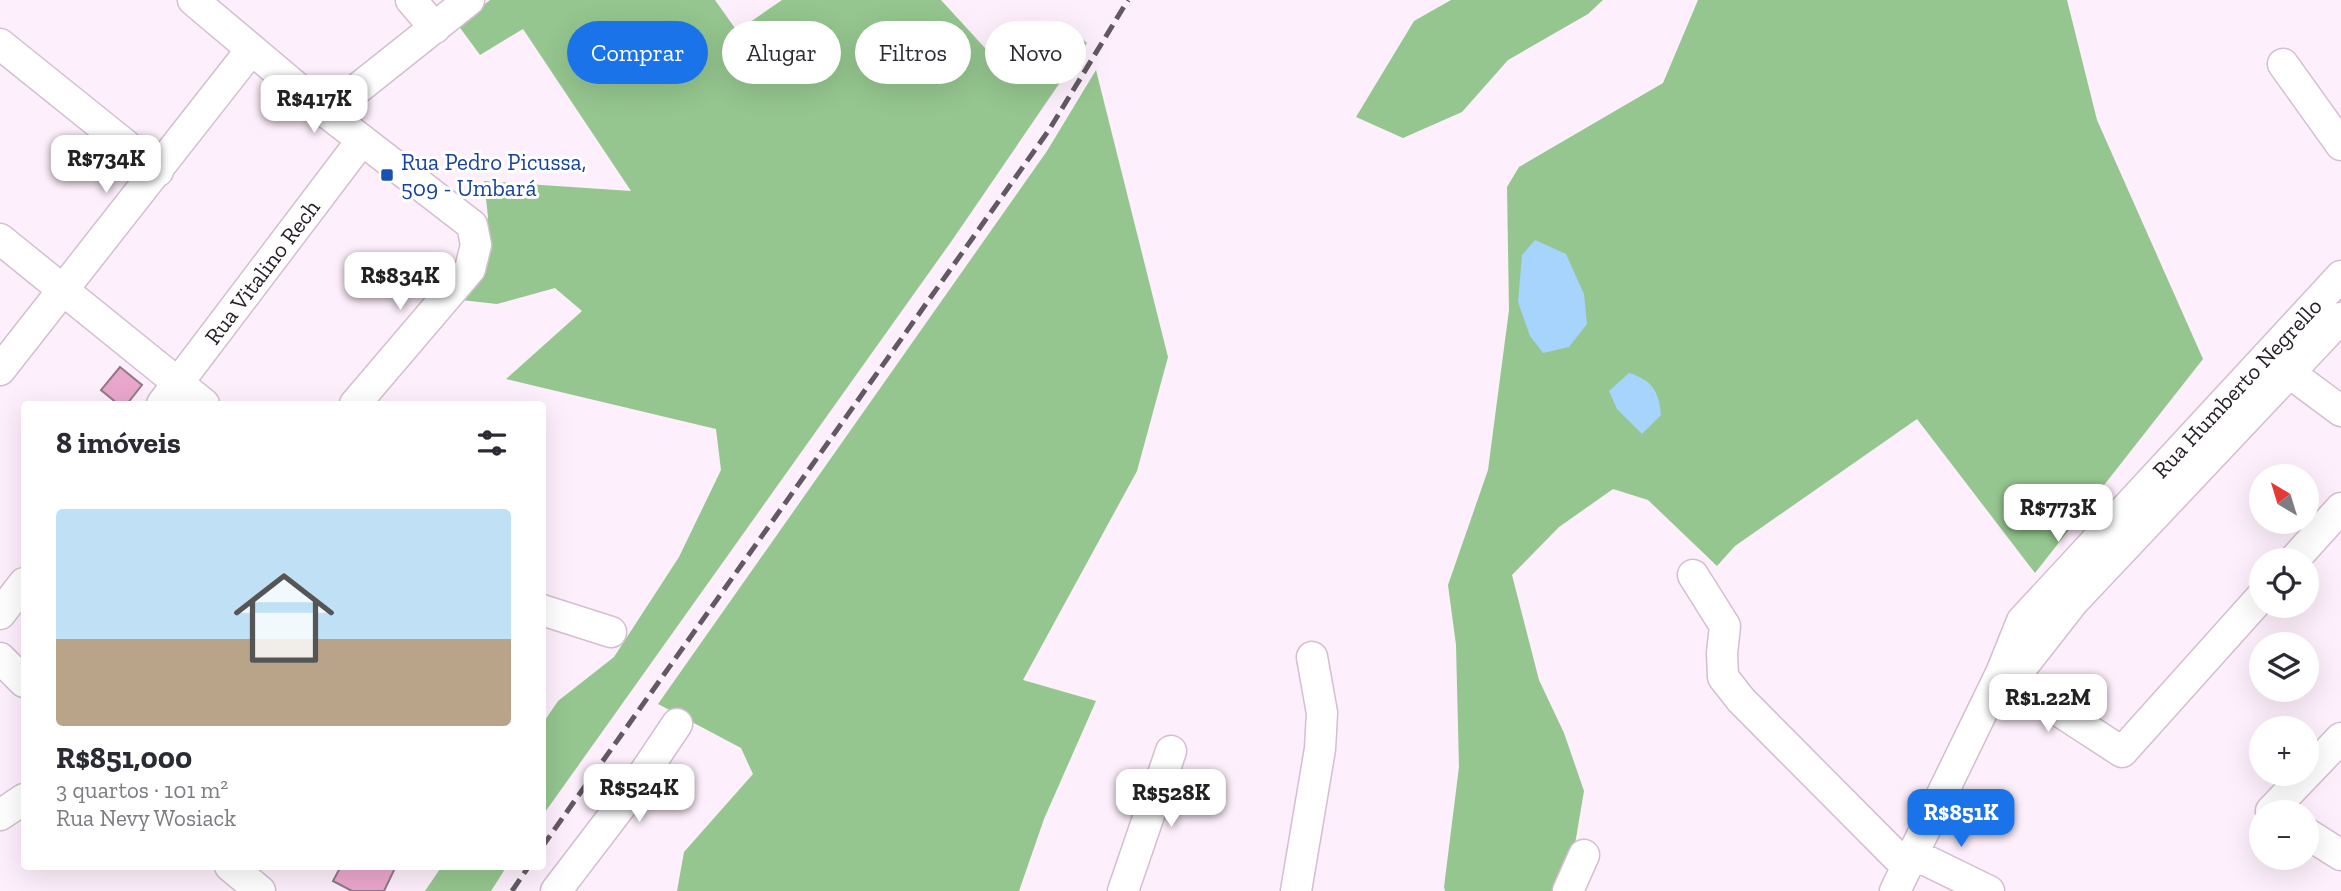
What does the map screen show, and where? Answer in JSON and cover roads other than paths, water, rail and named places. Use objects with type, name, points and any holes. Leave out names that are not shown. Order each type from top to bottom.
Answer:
[{"type":"street","points":[[193,0],[327,113],[472,225],[476,245],[470,269],[358,401]]},
{"type":"street","points":[[411,0],[435,28]]},
{"type":"street","points":[[327,113],[469,0]]},
{"type":"street","points":[[0,44],[158,171]]},
{"type":"street","points":[[0,370],[251,50]]},
{"type":"street","points":[[2283,64],[2341,145]]},
{"type":"street","name":"Rua Vitalino Rech","points":[[170,394],[362,140]]},
{"type":"street","points":[[0,239],[61,291],[170,394],[194,401]]},
{"type":"street","name":"Rua Humberto Negrello","points":[[1904,870],[2007,677],[2022,621],[2341,276]]},
{"type":"street","name":"Rua Humberto Negrello","points":[[2007,677],[2341,318]]},
{"type":"street","points":[[2266,356],[2341,411]]},
{"type":"street","points":[[2305,548],[2341,508]]},
{"type":"street","points":[[1693,575],[1725,626],[1723,677],[1741,701],[1904,870],[1989,891]]},
{"type":"street","points":[[0,614],[21,587]]},
{"type":"street","points":[[2007,677],[2122,752],[2249,610]]},
{"type":"street","points":[[546,611],[611,632]]},
{"type":"street","points":[[0,657],[21,679]]},
{"type":"street","points":[[1296,891],[1320,748],[1322,713],[1312,657]]},
{"type":"street","points":[[556,891],[630,794],[677,724]]},
{"type":"street","points":[[2282,800],[2341,738]]},
{"type":"street","points":[[1123,891],[1171,751]]},
{"type":"street","points":[[0,815],[21,802]]},
{"type":"street","points":[[2319,841],[2341,855]]},
{"type":"street","points":[[1568,891],[1584,855]]},
{"type":"street","points":[[235,870],[260,891]]},
{"type":"water","points":[[1535,240],[1566,254],[1584,294],[1587,324],[1569,347],[1543,353],[1530,336],[1518,302],[1522,255]]},
{"type":"water","points":[[1629,373],[1649,383],[1656,393],[1660,407],[1661,415],[1642,434],[1617,409],[1609,391]]},
{"type":"railway","points":[[546,841],[1049,130],[1128,0]]},
{"type":"railway","points":[[512,891],[526,870]]},
{"type":"place","name":"Rua Pedro Picussa, 509 - Umbará","points":[[387,175]]}]
